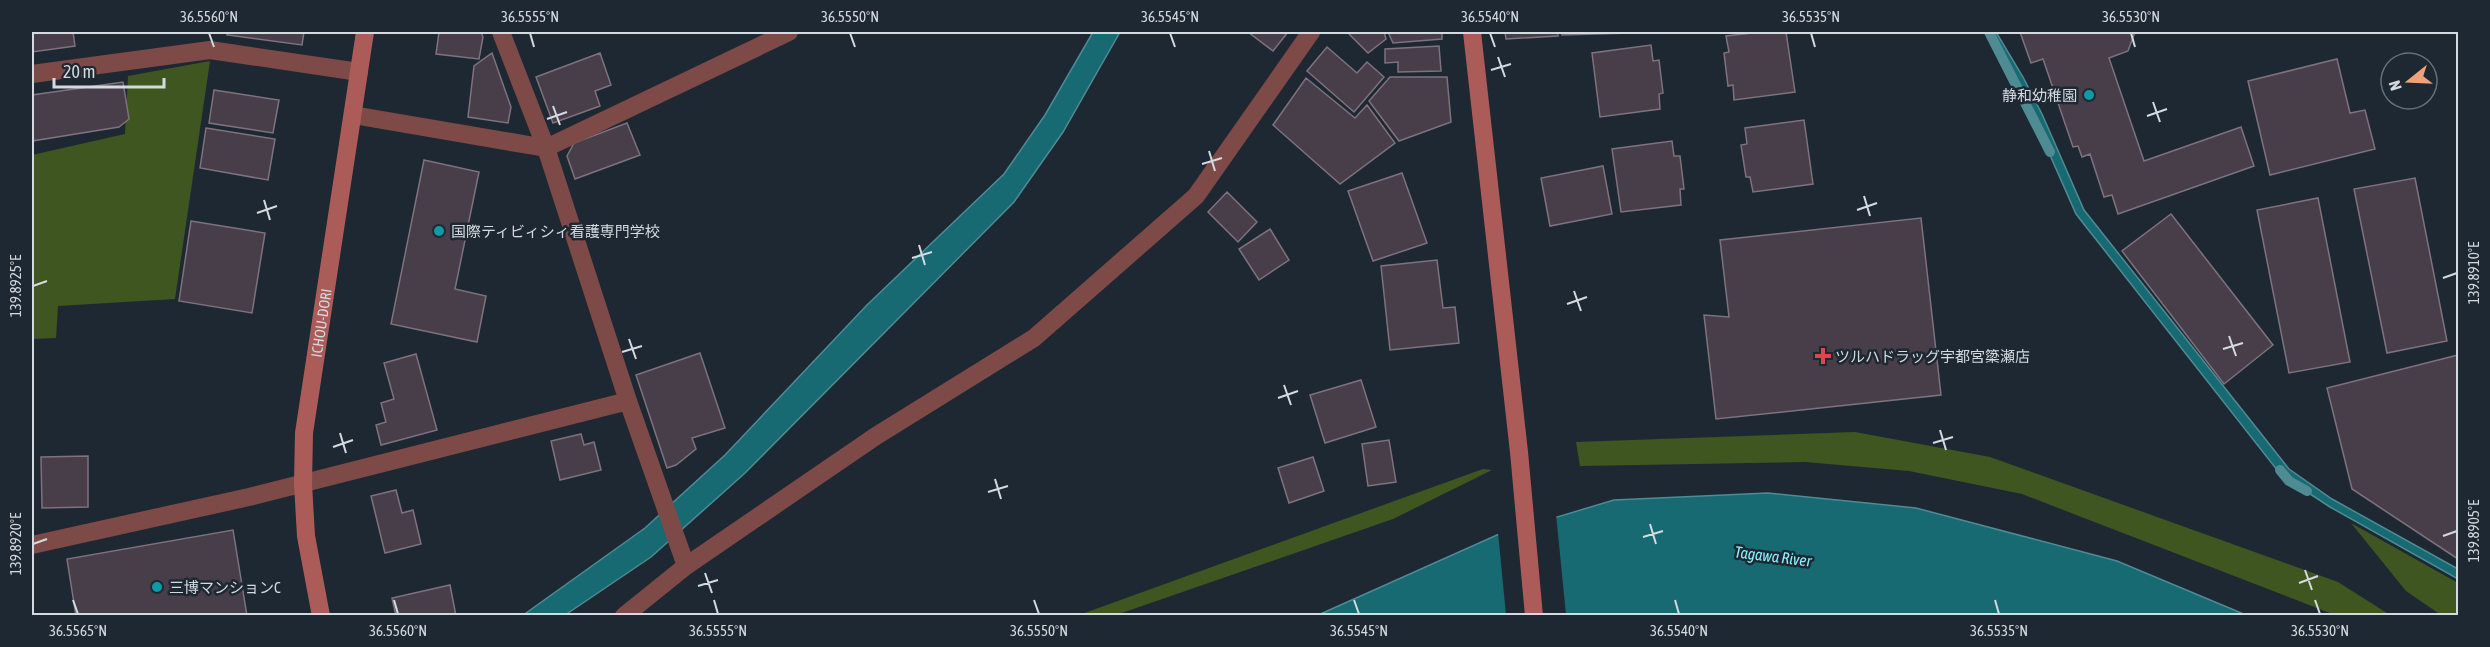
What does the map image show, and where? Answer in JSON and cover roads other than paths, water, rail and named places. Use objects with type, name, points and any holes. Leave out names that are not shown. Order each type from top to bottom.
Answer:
[{"type":"street","name":"ICHOU-DORI","points":[[321,615],[306,536],[303,484],[304,433],[365,32]]},
{"type":"street","points":[[501,32],[546,148],[628,401],[686,566]]},
{"type":"street","points":[[352,115],[546,148],[789,32]]},
{"type":"street","points":[[624,615],[686,566],[876,436],[1034,339],[1196,195],[1311,32]]},
{"type":"street","points":[[1472,32],[1521,475],[1534,615]]},
{"type":"street","points":[[32,74],[210,50],[358,72]]},
{"type":"street","points":[[32,545],[303,484],[628,401]]},
{"type":"water","points":[[1093,32],[1120,32],[1063,132],[1014,202],[745,473],[651,557],[565,615],[522,616],[645,528],[725,455],[867,305],[1004,174],[1045,115]]},
{"type":"water","points":[[1985,32],[1996,32],[2023,77],[2042,114],[2084,210],[2289,469],[2332,499],[2458,569],[2458,579],[2330,507],[2281,475],[2076,214],[2015,76]]},
{"type":"water","name":"Tagawa River","points":[[1768,493],[1916,508],[2117,561],[2246,615],[1316,616],[1497,535],[1614,500]]},
{"type":"waterway","points":[[1989,32],[2050,152]]},
{"type":"waterway","points":[[2280,470],[2289,481],[2307,491]]},
{"type":"place","name":"静和幼稚園","points":[[2089,95]]},
{"type":"place","name":"国際ティビィシィ看護専門学校","points":[[439,231]]},
{"type":"place","name":"ツルハドラッグ宇都宮簗瀬店","points":[[1823,356]]},
{"type":"place","name":"三博マンションC","points":[[157,587]]}]
